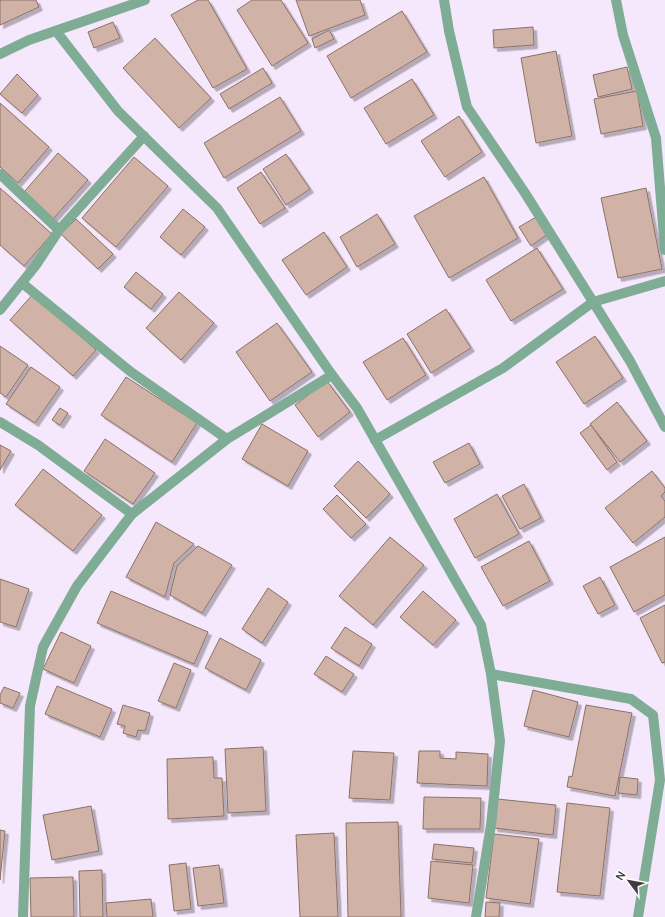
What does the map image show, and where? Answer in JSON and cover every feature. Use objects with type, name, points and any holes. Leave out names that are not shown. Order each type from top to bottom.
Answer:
[{"type":"street","points":[[0,54],[29,40],[145,0]]},
{"type":"street","points":[[444,0],[449,31],[467,106],[525,193],[630,361],[665,427]]},
{"type":"street","points":[[616,0],[623,35],[656,138],[665,250]]},
{"type":"street","points":[[56,31],[118,110],[216,208],[332,375],[357,408],[481,625],[491,674],[500,741],[491,825],[476,917]]},
{"type":"street","points":[[0,310],[22,283],[59,230],[144,136]]},
{"type":"street","points":[[0,174],[59,230]]},
{"type":"street","points":[[375,440],[504,368],[593,302],[665,281]]},
{"type":"street","points":[[22,283],[132,372],[227,439]]},
{"type":"street","points":[[23,917],[30,706],[43,647],[77,586],[132,514],[227,439],[332,375]]},
{"type":"street","points":[[0,422],[38,445],[132,514]]},
{"type":"street","points":[[491,674],[631,699],[653,715],[660,780],[638,917]]},
{"type":"building","points":[[0,0],[36,0],[39,7],[0,25]]},
{"type":"building","points":[[198,0],[208,0],[247,69],[213,88],[171,15]]},
{"type":"building","points":[[252,0],[281,0],[308,43],[272,66],[237,10]]},
{"type":"building","points":[[296,0],[360,0],[365,15],[309,36]]},
{"type":"building","points":[[402,11],[427,52],[351,98],[327,56]]},
{"type":"building","points":[[113,22],[120,38],[94,48],[88,32]]},
{"type":"building","points":[[533,27],[534,45],[494,48],[493,30]]},
{"type":"building","points":[[329,30],[334,39],[315,48],[312,39]]},
{"type":"building","points":[[155,38],[211,98],[179,128],[123,68]]},
{"type":"building","points":[[556,51],[572,136],[536,143],[521,58]]},
{"type":"building","points":[[627,67],[632,89],[598,97],[593,75]]},
{"type":"building","points":[[263,68],[272,83],[229,109],[220,94]]},
{"type":"building","points":[[17,74],[38,95],[22,113],[0,94]]},
{"type":"building","points":[[412,79],[434,115],[386,144],[364,108]]},
{"type":"building","points":[[637,91],[643,126],[601,134],[594,99]]},
{"type":"building","points":[[280,97],[301,131],[224,178],[204,143]]},
{"type":"building","points":[[0,103],[49,147],[18,183],[0,167]]},
{"type":"building","points":[[459,116],[482,152],[445,177],[421,141]]},
{"type":"building","points":[[58,153],[88,180],[53,219],[24,192]]},
{"type":"building","points":[[286,154],[310,189],[286,205],[263,169]]},
{"type":"building","points":[[134,157],[168,186],[116,247],[82,218]]},
{"type":"building","points":[[261,172],[285,208],[260,224],[237,188]]},
{"type":"building","points":[[484,177],[518,238],[449,278],[414,216]]},
{"type":"building","points":[[0,188],[52,234],[24,266],[0,245]]},
{"type":"building","points":[[646,188],[662,269],[618,278],[601,198]]},
{"type":"building","points":[[183,209],[205,227],[181,255],[160,237]]},
{"type":"building","points":[[377,214],[395,244],[357,267],[340,237]]},
{"type":"building","points":[[536,217],[548,234],[531,246],[519,227]]},
{"type":"building","points":[[76,219],[113,254],[98,269],[61,234]]},
{"type":"building","points":[[324,232],[347,267],[306,295],[282,260]]},
{"type":"building","points":[[537,248],[563,289],[511,321],[486,280]]},
{"type":"building","points":[[136,272],[163,294],[151,309],[124,287]]},
{"type":"building","points":[[179,292],[214,323],[181,360],[146,328]]},
{"type":"building","points":[[33,294],[96,350],[73,376],[10,320]]},
{"type":"building","points":[[446,309],[471,348],[431,373],[407,334]]},
{"type":"building","points":[[277,323],[312,372],[270,401],[236,352]]},
{"type":"building","points":[[595,336],[623,378],[584,404],[556,362]]},
{"type":"building","points":[[403,338],[426,375],[387,400],[363,362]]},
{"type":"building","points":[[0,346],[28,365],[6,397],[0,393]]},
{"type":"building","points":[[31,367],[60,387],[35,423],[6,404]]},
{"type":"building","points":[[126,377],[197,423],[172,462],[101,415]]},
{"type":"building","points":[[327,381],[350,412],[318,437],[295,405]]},
{"type":"building","points":[[617,402],[647,441],[620,462],[590,424]]},
{"type":"building","points":[[60,408],[68,413],[60,425],[52,420]]},
{"type":"building","points":[[262,424],[308,451],[288,486],[242,459]]},
{"type":"building","points":[[591,425],[617,462],[607,470],[580,433]]},
{"type":"building","points":[[105,439],[155,473],[133,504],[84,471]]},
{"type":"building","points":[[469,443],[480,464],[445,483],[433,462]]},
{"type":"building","points":[[0,445],[11,451],[0,470]]},
{"type":"building","points":[[358,461],[390,494],[366,518],[334,486]]},
{"type":"building","points":[[43,469],[102,515],[73,551],[15,505]]},
{"type":"building","points":[[652,471],[665,488],[665,492],[661,496],[665,501],[665,517],[633,543],[605,508]]},
{"type":"building","points":[[524,484],[541,518],[520,529],[502,496]]},
{"type":"building","points":[[497,494],[519,534],[475,558],[454,519]]},
{"type":"building","points":[[337,495],[366,524],[351,538],[323,509]]},
{"type":"building","points":[[156,522],[194,544],[174,563],[165,597],[126,577]]},
{"type":"building","points":[[390,537],[424,565],[373,625],[339,596]]},
{"type":"building","points":[[665,537],[665,595],[634,612],[610,567]]},
{"type":"building","points":[[529,541],[550,581],[503,606],[481,567]]},
{"type":"building","points":[[198,546],[232,565],[202,613],[170,595],[177,566]]},
{"type":"building","points":[[600,577],[615,605],[598,614],[583,586]]},
{"type":"building","points":[[0,579],[29,589],[16,627],[0,622]]},
{"type":"building","points":[[268,588],[288,602],[262,643],[242,629]]},
{"type":"building","points":[[111,591],[208,632],[194,664],[97,623]]},
{"type":"building","points":[[423,591],[456,620],[433,645],[400,617]]},
{"type":"building","points":[[665,605],[665,662],[662,663],[640,618]]},
{"type":"building","points":[[345,627],[372,644],[359,666],[331,648]]},
{"type":"building","points":[[61,632],[91,646],[74,683],[43,669]]},
{"type":"building","points":[[220,638],[261,660],[246,690],[205,668]]},
{"type":"building","points":[[326,656],[354,674],[342,692],[314,674]]},
{"type":"building","points":[[174,663],[191,670],[176,708],[158,701]]},
{"type":"building","points":[[57,686],[112,709],[100,737],[45,714]]},
{"type":"building","points":[[4,687],[20,693],[13,708],[0,703],[0,695]]},
{"type":"building","points":[[533,690],[578,702],[569,737],[524,726]]},
{"type":"building","points":[[123,705],[150,713],[145,731],[138,730],[136,737],[123,733],[125,726],[117,724]]},
{"type":"building","points":[[586,705],[632,713],[615,796],[567,787],[569,776],[572,777]]},
{"type":"building","points":[[263,747],[266,811],[228,813],[225,749]]},
{"type":"building","points":[[353,751],[394,753],[390,800],[349,798]]},
{"type":"building","points":[[419,751],[440,751],[440,758],[456,759],[456,752],[488,754],[487,786],[417,783]]},
{"type":"building","points":[[213,757],[214,778],[222,778],[224,816],[168,819],[167,759]]},
{"type":"building","points":[[620,777],[638,779],[637,795],[618,793]]},
{"type":"building","points":[[424,797],[481,798],[480,829],[423,829]]},
{"type":"building","points":[[497,799],[556,805],[553,835],[494,828]]},
{"type":"building","points":[[567,803],[610,808],[600,896],[557,892]]},
{"type":"building","points":[[91,806],[99,851],[52,860],[43,815]]},
{"type":"building","points":[[398,822],[401,917],[348,917],[346,823]]},
{"type":"building","points":[[0,830],[5,831],[0,880]]},
{"type":"building","points":[[334,833],[338,917],[300,917],[296,835]]},
{"type":"building","points":[[494,834],[539,839],[530,904],[486,898]]},
{"type":"building","points":[[434,844],[474,848],[472,863],[432,859]]},
{"type":"building","points":[[431,861],[473,865],[469,903],[428,898]]},
{"type":"building","points":[[186,863],[191,909],[174,911],[169,865]]},
{"type":"building","points":[[219,865],[224,903],[198,906],[193,868]]},
{"type":"building","points":[[102,870],[103,917],[80,917],[79,871]]},
{"type":"building","points":[[73,877],[74,917],[31,917],[30,878]]},
{"type":"building","points":[[151,899],[153,917],[107,917],[106,903]]},
{"type":"building","points":[[486,902],[500,903],[499,917],[485,917]]}]
